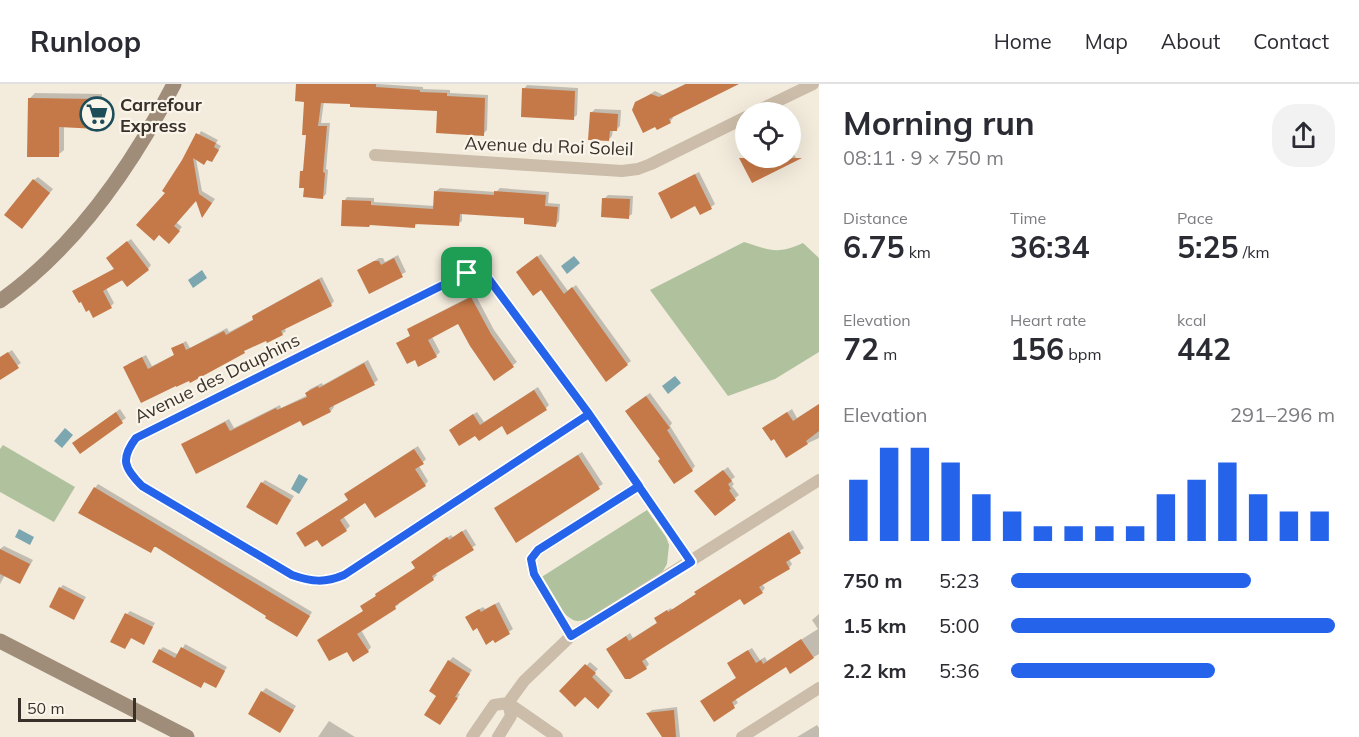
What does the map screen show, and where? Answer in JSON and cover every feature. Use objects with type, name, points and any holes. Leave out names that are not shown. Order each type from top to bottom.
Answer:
[{"type":"main road","points":[[0,301],[52,256],[93,212],[128,164],[158,116],[174,84]]},
{"type":"main road","points":[[0,641],[187,737]]},
{"type":"street","points":[[776,102],[813,84]]},
{"type":"street","name":"Avenue du Roi Soleil","points":[[375,155],[622,171],[638,169],[651,164],[735,122]]},
{"type":"street","name":"Avenue des Dauphins","points":[[467,273],[479,273],[488,278],[589,414],[344,575],[327,581],[309,581],[292,575],[142,486],[125,462],[127,450],[136,438],[467,273]]},
{"type":"street","points":[[589,414],[691,562]]},
{"type":"street","points":[[508,704],[524,681],[571,636],[819,480]]},
{"type":"street","points":[[571,636],[534,574],[531,559],[538,550],[639,486]]},
{"type":"street","points":[[742,737],[819,688]]},
{"type":"street","points":[[498,737],[512,716],[508,704]]},
{"type":"street","points":[[472,737],[494,705],[508,704],[557,737]]},
{"type":"green space","points":[[744,242],[774,250],[786,249],[803,243],[819,258],[819,352],[775,379],[728,396],[650,290]]},
{"type":"green space","points":[[3,445],[75,487],[54,522],[0,492],[0,449]]},
{"type":"green space","points":[[647,510],[669,545],[667,564],[663,571],[591,618],[579,621],[572,619],[556,603],[540,578]]},
{"type":"water","points":[[574,256],[580,263],[567,274],[561,266]]},
{"type":"water","points":[[202,270],[207,278],[193,288],[188,280]]},
{"type":"water","points":[[675,376],[681,383],[668,394],[662,386]]},
{"type":"water","points":[[65,428],[73,435],[62,448],[54,441]]},
{"type":"water","points":[[299,474],[308,479],[299,494],[291,489]]},
{"type":"water","points":[[19,529],[34,537],[30,545],[15,537]]},
{"type":"building","points":[[296,84],[376,84],[376,87],[447,93],[447,96],[485,98],[484,136],[436,133],[437,111],[350,107],[350,104],[321,103],[318,126],[327,126],[323,199],[303,197],[304,188],[299,188],[306,135],[302,135],[304,102],[295,101]]},
{"type":"building","points":[[686,84],[739,84],[669,119],[671,123],[657,130],[655,127],[643,133],[632,110],[635,102],[651,94],[659,97]]},
{"type":"building","points":[[522,88],[575,91],[574,120],[521,117]]},
{"type":"building","points":[[28,98],[97,99],[98,129],[59,127],[59,157],[27,157]]},
{"type":"building","points":[[590,112],[618,114],[617,131],[610,131],[609,141],[588,140]]},
{"type":"building","points":[[196,133],[216,143],[214,147],[219,150],[212,162],[207,160],[204,165],[193,158],[199,194],[212,203],[202,218],[196,201],[174,226],[180,231],[169,244],[159,235],[154,241],[136,225],[165,193],[162,191]]},
{"type":"building","points":[[744,168],[782,168],[752,183]]},
{"type":"building","points":[[695,174],[712,209],[700,215],[695,206],[671,219],[658,193]]},
{"type":"building","points":[[33,179],[50,193],[22,229],[4,215]]},
{"type":"building","points":[[434,191],[494,195],[494,191],[546,195],[545,206],[558,207],[556,227],[524,224],[524,218],[460,214],[459,226],[415,224],[415,228],[341,226],[342,200],[371,201],[371,205],[433,209]]},
{"type":"building","points":[[602,198],[630,199],[629,219],[601,217]]},
{"type":"building","points":[[127,241],[149,270],[127,287],[122,280],[103,291],[112,308],[93,318],[89,310],[86,312],[81,302],[79,303],[72,291],[114,269],[106,258]]},
{"type":"building","points":[[537,256],[564,294],[572,287],[628,365],[606,382],[541,290],[533,296],[516,272]]},
{"type":"building","points":[[394,258],[403,277],[369,294],[357,270],[374,261],[379,261],[381,265]]},
{"type":"building","points":[[319,279],[332,306],[281,331],[283,335],[244,351],[245,353],[190,383],[189,381],[176,386],[141,403],[123,367],[142,357],[148,369],[174,355],[171,348],[183,343],[186,350],[224,331],[226,335],[253,320],[252,316]]},
{"type":"building","points":[[471,297],[491,334],[514,367],[494,381],[458,324],[428,340],[437,357],[418,367],[415,360],[407,364],[396,343],[410,336],[407,329]]},
{"type":"building","points":[[8,352],[19,368],[0,380],[0,357]]},
{"type":"building","points":[[364,363],[375,385],[329,408],[331,412],[303,426],[300,421],[196,474],[181,444],[225,422],[230,431],[276,408],[277,410],[307,397],[305,393],[318,386],[319,388]]},
{"type":"building","points":[[534,390],[547,410],[507,435],[502,426],[479,441],[475,436],[459,446],[449,430],[473,414],[480,425]]},
{"type":"building","points":[[646,396],[670,428],[667,430],[693,471],[674,484],[658,461],[660,459],[625,411]]},
{"type":"building","points":[[819,404],[819,431],[806,441],[808,444],[786,458],[774,439],[771,441],[762,428],[787,412],[793,421]]},
{"type":"building","points":[[116,412],[123,423],[80,454],[72,443]]},
{"type":"building","points":[[414,449],[424,464],[415,469],[426,486],[375,518],[365,503],[340,520],[347,531],[322,547],[317,540],[305,547],[296,533],[348,500],[344,494]]},
{"type":"building","points":[[578,455],[600,489],[516,543],[494,508]]},
{"type":"building","points":[[723,470],[732,481],[728,484],[731,489],[729,490],[736,500],[715,516],[694,491]]},
{"type":"building","points":[[261,482],[291,500],[277,525],[246,507]]},
{"type":"building","points":[[94,487],[310,616],[297,637],[156,547],[151,553],[78,513]]},
{"type":"building","points":[[462,531],[474,550],[432,576],[434,580],[395,606],[396,609],[357,634],[369,652],[353,662],[347,652],[329,661],[317,640],[363,611],[360,606],[415,568],[411,562],[447,537],[449,540]]},
{"type":"building","points":[[789,532],[801,553],[786,562],[790,569],[759,587],[763,593],[744,605],[740,599],[642,661],[647,669],[630,679],[625,679],[606,649],[626,636],[629,641],[657,623],[654,618],[667,610],[668,612],[696,594],[694,592]]},
{"type":"building","points":[[0,549],[30,564],[20,584],[0,574]]},
{"type":"building","points":[[59,587],[84,600],[74,620],[49,607]]},
{"type":"building","points":[[495,604],[510,634],[495,643],[493,640],[486,645],[477,628],[473,631],[465,617]]},
{"type":"building","points":[[125,613],[153,627],[144,645],[131,638],[125,649],[110,642]]},
{"type":"building","points":[[801,639],[814,658],[790,674],[786,667],[732,702],[735,708],[714,722],[700,701],[736,678],[727,663],[748,650],[756,663],[761,660],[763,664]]},
{"type":"building","points":[[181,647],[225,671],[216,688],[204,682],[201,688],[152,662],[159,649],[175,658]]},
{"type":"building","points":[[448,660],[470,674],[455,697],[458,698],[440,725],[424,715],[436,696],[429,691]]},
{"type":"building","points":[[585,664],[596,673],[592,677],[610,695],[598,709],[585,697],[575,707],[559,691]]},
{"type":"building","points":[[261,691],[294,710],[280,733],[248,714]]},
{"type":"building","points":[[674,710],[676,737],[662,737],[646,713]]},
{"type":"place","name":"Carrefour Express","points":[[97,114]]},
{"type":"route","points":[[467,273],[136,438],[127,450],[125,462],[133,476],[142,486],[292,575],[309,581],[327,581],[344,575],[589,414],[639,486],[538,550],[531,559],[534,574],[571,636],[691,562],[639,486],[589,414],[488,278],[479,273],[467,273]]}]
